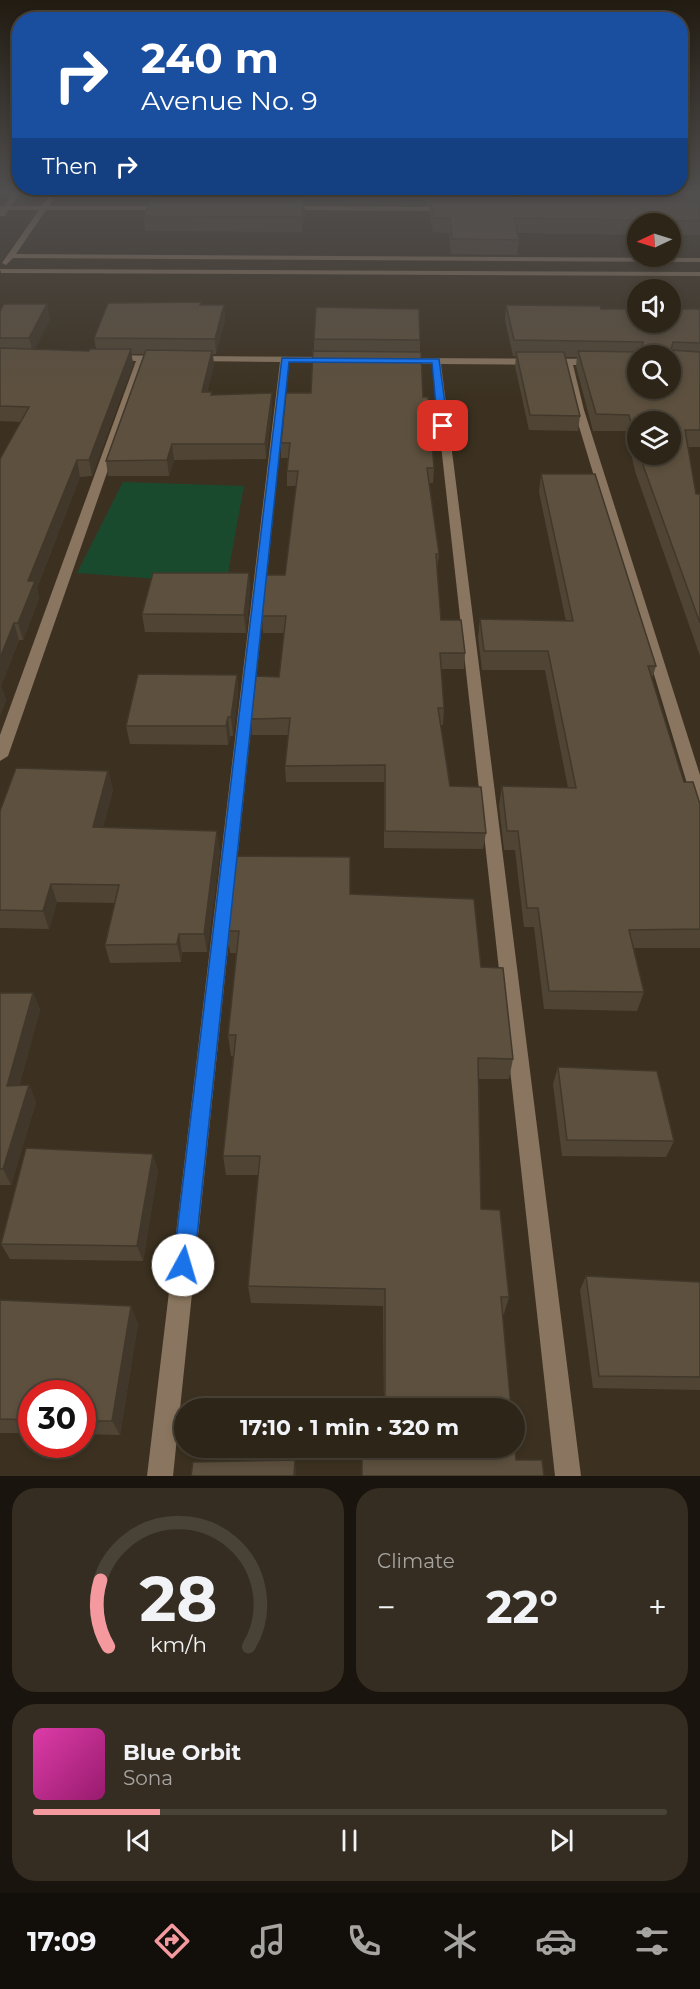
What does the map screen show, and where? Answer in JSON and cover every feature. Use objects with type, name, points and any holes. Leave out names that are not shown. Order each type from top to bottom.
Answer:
[{"type":"street","points":[[0,271],[700,274]]},
{"type":"street","points":[[106,358],[343,360]]},
{"type":"street","points":[[0,756],[142,359]]},
{"type":"street","points":[[160,1476],[285,360]]},
{"type":"street","points":[[389,360],[627,362]]},
{"type":"street","points":[[436,361],[568,1476]]},
{"type":"street","points":[[568,362],[579,410],[700,800]]},
{"type":"green space","points":[[123,482],[244,486],[226,584],[77,573]]},
{"type":"building","points":[[201,302],[200,305],[224,305],[215,339],[94,338],[108,303]]},
{"type":"building","points":[[4,304],[47,304],[29,338],[0,338],[0,311]]},
{"type":"building","points":[[506,305],[600,306],[601,309],[627,309],[627,333],[681,333],[681,309],[700,309],[700,343],[673,342],[672,345],[642,345],[643,342],[514,340]]},
{"type":"building","points":[[316,307],[419,309],[420,340],[314,339]]},
{"type":"building","points":[[0,348],[89,351],[90,349],[131,349],[89,460],[77,460],[28,581],[35,581],[18,623],[14,623],[0,658],[0,459],[29,407],[0,406]]},
{"type":"building","points":[[146,350],[212,351],[202,392],[212,392],[211,395],[272,393],[265,444],[172,444],[167,460],[106,461]]},
{"type":"building","points":[[313,351],[421,352],[423,397],[428,397],[434,468],[427,468],[439,554],[436,554],[441,620],[461,620],[465,653],[440,653],[444,708],[438,708],[450,786],[481,787],[486,833],[385,831],[385,765],[285,766],[290,718],[251,719],[256,676],[279,677],[286,616],[262,616],[266,575],[285,575],[298,471],[287,471],[290,443],[281,443],[286,393],[311,393]]},
{"type":"building","points":[[578,351],[627,352],[627,399],[681,399],[681,351],[700,352],[700,430],[685,430],[696,494],[700,494],[700,623],[643,465],[681,465],[681,411],[627,411],[627,415],[596,414]]},
{"type":"building","points":[[516,352],[564,352],[580,416],[530,415]]},
{"type":"building","points":[[541,474],[595,474],[656,666],[648,666],[684,782],[693,782],[700,804],[700,929],[629,930],[644,992],[549,991],[538,908],[527,908],[518,831],[507,831],[502,786],[576,788],[548,651],[484,651],[480,619],[573,621]]},
{"type":"building","points":[[153,573],[249,573],[244,615],[142,614]]},
{"type":"building","points":[[138,674],[237,675],[231,717],[228,717],[226,726],[126,726]]},
{"type":"building","points":[[16,768],[108,771],[93,827],[217,831],[204,934],[179,934],[177,944],[105,945],[119,885],[51,884],[43,911],[0,910],[0,811]]},
{"type":"building","points":[[235,856],[350,857],[350,894],[474,899],[481,967],[503,968],[513,1059],[478,1058],[481,1209],[500,1210],[509,1297],[501,1297],[510,1398],[385,1398],[385,1289],[248,1286],[260,1156],[223,1156],[236,1035],[228,1035],[239,931],[227,931]]},
{"type":"building","points":[[0,993],[33,993],[7,1086],[29,1085],[3,1169],[0,1169]]},
{"type":"building","points":[[558,1067],[657,1071],[674,1141],[567,1140]]},
{"type":"building","points":[[26,1148],[153,1154],[137,1246],[1,1244]]},
{"type":"building","points":[[586,1276],[700,1282],[700,1377],[599,1376]]},
{"type":"building","points":[[0,1300],[131,1306],[112,1421],[96,1421],[96,1380],[18,1380],[18,1420],[0,1419]]},
{"type":"building","points":[[362,1458],[542,1460],[544,1476],[362,1476]]},
{"type":"building","points":[[295,1460],[294,1476],[191,1476],[193,1462]]},
{"type":"route","points":[[183,1265],[285,360],[436,361],[443,426]]}]
